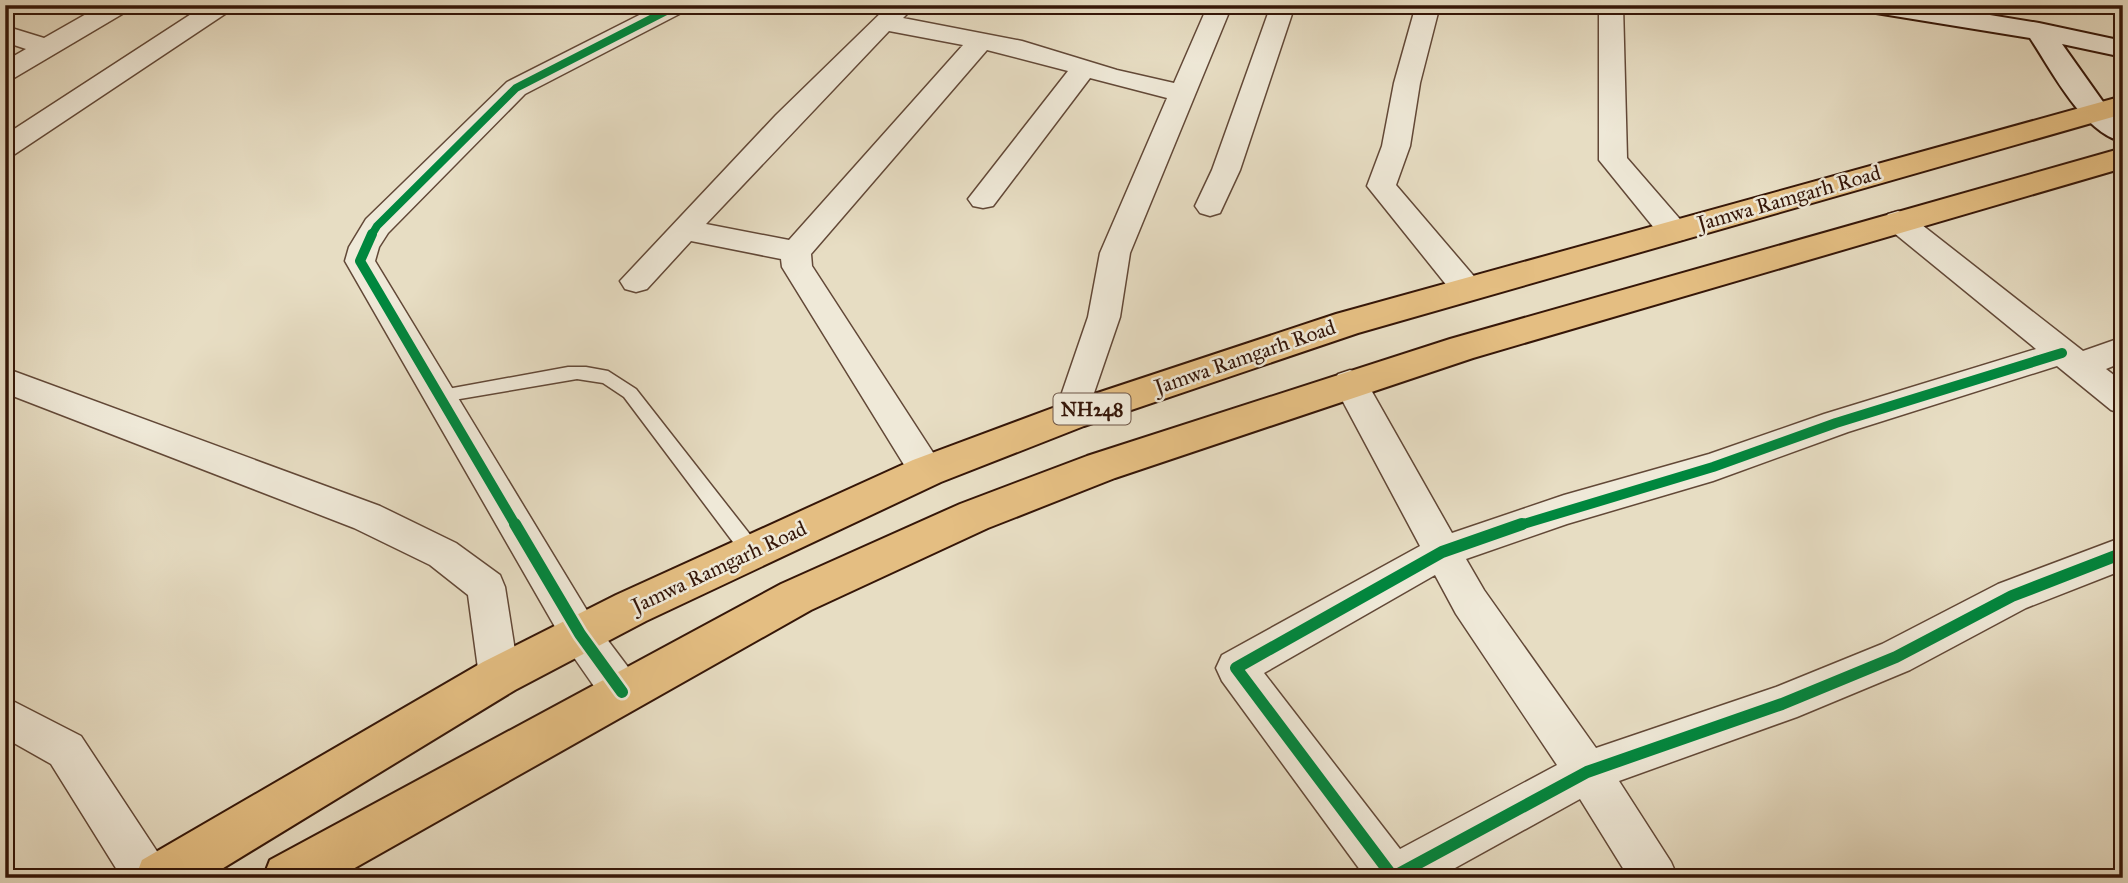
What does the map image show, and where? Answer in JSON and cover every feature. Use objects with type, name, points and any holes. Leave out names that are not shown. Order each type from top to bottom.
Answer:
[{"type":"highway","name":"Jamwa Ramgarh Road","points":[[160,878],[499,676],[751,552],[927,471],[1071,416],[1348,323],[1674,232],[2113,116]]},
{"type":"highway","name":"NH248","points":[[288,878],[796,597],[974,516],[1101,467],[1350,383],[1898,221],[2123,158]]},
{"type":"street","points":[[5,72],[121,5]]},
{"type":"street","points":[[5,148],[222,5]]},
{"type":"street","points":[[622,692],[580,634],[360,261],[364,247],[377,226],[516,88],[678,5]]},
{"type":"street","points":[[1071,416],[1104,317],[1115,253],[1220,5]]},
{"type":"street","points":[[1209,205],[1226,170],[1283,5]]},
{"type":"street","points":[[1428,5],[1407,83],[1396,146],[1381,186],[1467,289]]},
{"type":"street","points":[[1611,5],[1613,160],[1674,232]]},
{"type":"street","points":[[1876,5],[1915,8],[2123,49]]},
{"type":"street","points":[[636,281],[893,14],[980,42],[1022,49],[1182,93]]},
{"type":"street","points":[[2039,32],[2113,116]]},
{"type":"street","points":[[5,33],[47,48]]},
{"type":"street","points":[[927,471],[797,267],[796,252],[980,42]]},
{"type":"street","points":[[983,199],[1084,68]]},
{"type":"street","points":[[1898,221],[2123,401]]},
{"type":"street","points":[[684,230],[796,252]]},
{"type":"street","points":[[2123,349],[1875,410],[1713,467],[1564,510],[1442,552],[1237,668],[1392,877],[1587,772],[1782,704],[1896,657],[2012,596],[2123,553]]},
{"type":"street","points":[[5,380],[367,517],[443,554],[486,587],[499,676]]},
{"type":"street","points":[[1350,383],[1470,602],[1587,772],[1655,878]]},
{"type":"street","points":[[5,716],[66,750],[148,878]]},
{"type":"lane","points":[[442,396],[568,373],[587,372],[607,376],[630,394],[751,552]]},
{"type":"cycle path","points":[[622,692],[580,634],[360,261],[364,247],[377,226],[516,88],[678,5]]},
{"type":"cycle path","points":[[1393,877],[1236,668],[1442,552],[1564,510],[1713,467],[1836,423],[2062,353]]},
{"type":"cycle path","points":[[1391,878],[1587,772],[1782,704],[1896,657],[2012,596],[2123,553]]}]
